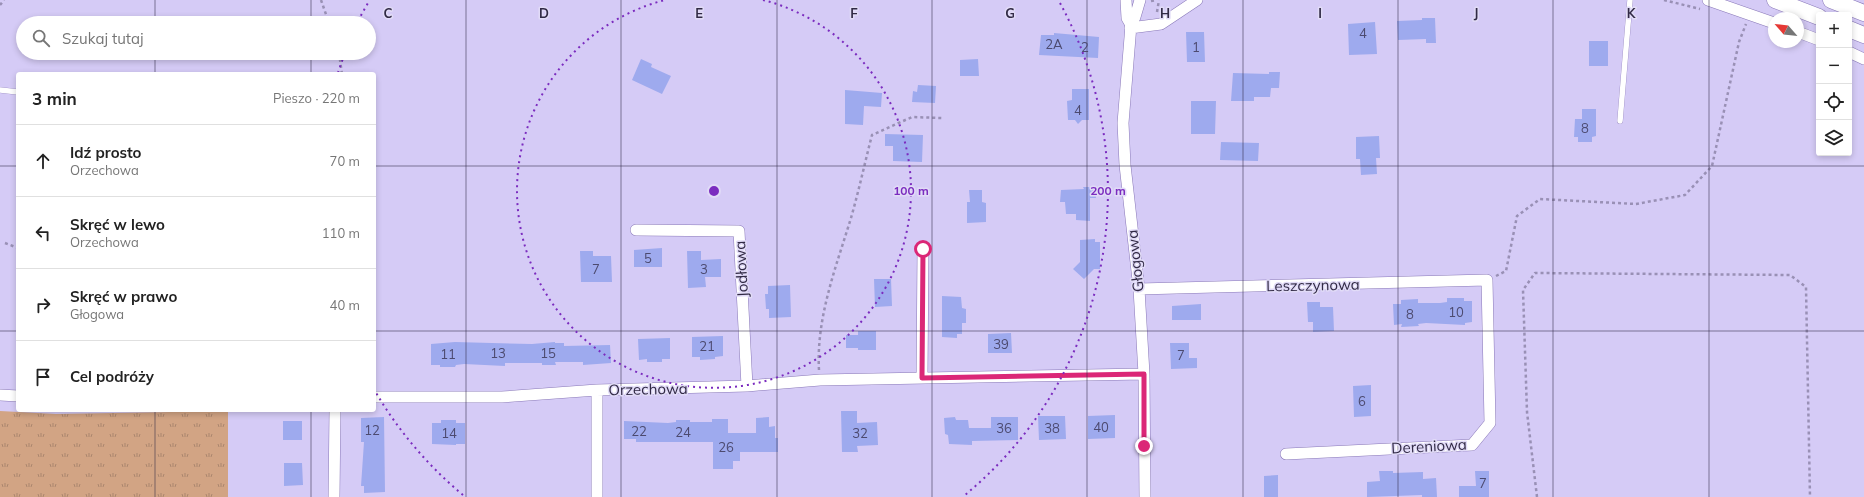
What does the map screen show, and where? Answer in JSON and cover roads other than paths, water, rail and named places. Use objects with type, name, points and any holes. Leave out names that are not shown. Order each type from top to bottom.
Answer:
[{"type":"main road","points":[[1775,0],[1816,16]]},
{"type":"main road","points":[[1831,0],[1864,14]]},
{"type":"main road","points":[[1852,30],[1864,35]]},
{"type":"street","name":"Głogowa","points":[[1126,0],[1127,18],[1130,26],[1123,123],[1125,165],[1139,290],[1144,374],[1145,497]]},
{"type":"street","name":"Głogowa","points":[[1130,26],[1135,17],[1140,0]]},
{"type":"street","points":[[1130,26],[1160,24],[1198,0]]},
{"type":"street","points":[[1708,0],[1768,21]]},
{"type":"street","points":[[1804,34],[1816,39]]},
{"type":"street","points":[[1852,53],[1864,59]]},
{"type":"street","name":"Jodłowa","points":[[636,230],[739,231],[747,386]]},
{"type":"street","points":[[922,378],[923,249]]},
{"type":"street","name":"Leszczynowa","points":[[1139,290],[1487,280]]},
{"type":"street","name":"Dereniowa","points":[[1286,454],[1472,445],[1490,423],[1487,280]]},
{"type":"street","name":"Orzechowa","points":[[376,397],[502,397],[597,390],[747,386],[820,380],[1144,374]]},
{"type":"street","points":[[597,390],[597,497]]},
{"type":"street","points":[[0,395],[16,396]]},
{"type":"street","points":[[334,497],[335,412]]},
{"type":"lane","points":[[1620,121],[1630,0]]},
{"type":"lane","points":[[0,90],[16,92]]}]
